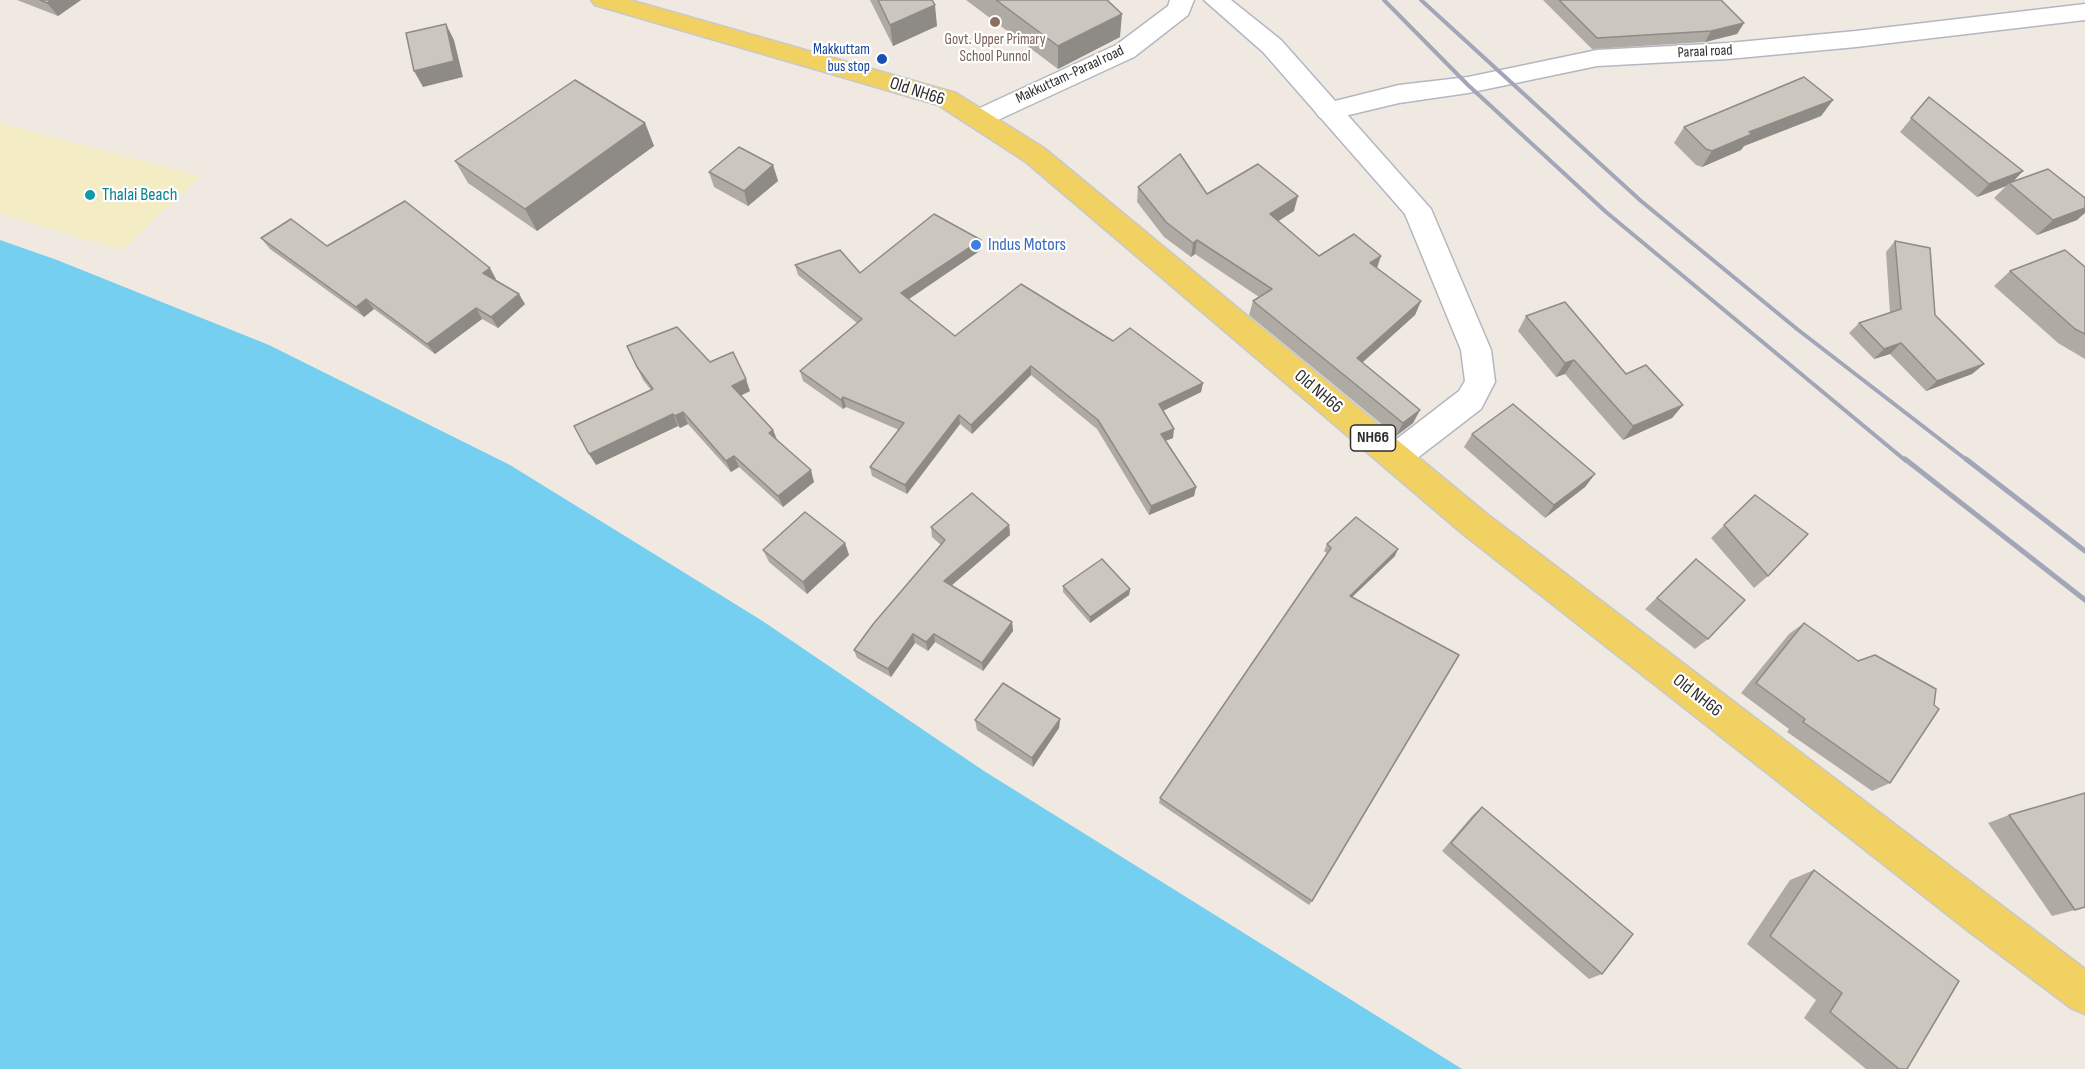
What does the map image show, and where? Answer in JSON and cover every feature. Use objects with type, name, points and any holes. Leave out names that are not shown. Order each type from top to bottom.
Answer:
[{"type":"main road","name":"Old NH66","points":[[603,0],[946,99],[1035,155],[1484,531],[2085,994]]},
{"type":"street","name":"Makkuttam-Paraal road","points":[[978,119],[1125,51],[1179,10],[1182,0]]},
{"type":"street","points":[[1216,0],[1272,46],[1417,209],[1476,350],[1480,382],[1470,400],[1396,457]]},
{"type":"street","name":"Paraal road","points":[[1328,111],[1399,94],[1468,85],[1597,58],[1728,51],[2085,12]]},
{"type":"sand","name":"Thalai Beach","points":[[0,123],[200,176],[123,250],[0,214]]},
{"type":"water","points":[[0,240],[57,260],[269,345],[510,465],[761,620],[984,771],[1462,1069],[0,1069]]},
{"type":"building","points":[[878,0],[932,0],[935,5],[890,25]]},
{"type":"building","points":[[996,0],[1107,0],[1122,14],[1058,46]]},
{"type":"building","points":[[1559,0],[1721,0],[1744,23],[1711,31],[1597,38]]},
{"type":"building","points":[[446,24],[454,61],[414,71],[406,33]]},
{"type":"building","points":[[1804,77],[1833,100],[1749,132],[1752,134],[1712,151],[1706,149],[1684,127]]},
{"type":"building","points":[[575,80],[645,123],[525,209],[455,161]]},
{"type":"building","points":[[1929,97],[2023,171],[1989,184],[1911,118]]},
{"type":"building","points":[[739,147],[773,165],[744,191],[709,172]]},
{"type":"building","points":[[1180,154],[1207,194],[1258,164],[1298,196],[1270,214],[1319,256],[1354,234],[1381,256],[1370,263],[1421,301],[1357,358],[1420,410],[1403,423],[1253,301],[1272,289],[1197,240],[1193,243],[1166,222],[1138,187]]},
{"type":"building","points":[[2048,169],[2085,198],[2085,208],[2053,220],[2009,183]]},
{"type":"building","points":[[405,201],[490,268],[483,273],[519,294],[491,317],[476,308],[427,344],[366,299],[356,307],[261,238],[291,219],[327,246]]},
{"type":"building","points":[[934,214],[981,240],[901,293],[955,336],[1021,284],[1113,341],[1130,328],[1203,383],[1159,404],[1174,429],[1161,434],[1196,487],[1151,506],[1098,420],[1031,366],[971,425],[959,415],[905,485],[870,467],[904,423],[843,397],[841,400],[800,371],[862,319],[795,265],[840,250],[860,273]]},
{"type":"building","points":[[1895,241],[1930,248],[1935,315],[1984,364],[1937,381],[1901,343],[1884,349],[1859,323],[1901,309]]},
{"type":"building","points":[[2065,250],[2085,267],[2085,334],[2075,329],[2010,271]]},
{"type":"building","points":[[1565,302],[1626,374],[1646,365],[1683,405],[1633,426],[1574,360],[1565,363],[1526,316]]},
{"type":"building","points":[[677,327],[710,362],[733,352],[746,379],[732,386],[773,430],[769,433],[811,470],[778,496],[734,456],[726,461],[683,412],[675,416],[673,414],[589,454],[574,426],[653,389],[637,367],[627,346]]},
{"type":"building","points":[[1513,404],[1595,474],[1554,505],[1472,434]]},
{"type":"building","points":[[972,493],[1009,525],[944,581],[1012,622],[982,663],[934,634],[926,642],[913,634],[888,669],[854,650],[874,623],[945,540],[931,527]]},
{"type":"building","points":[[1755,495],[1808,534],[1768,576],[1724,525]]},
{"type":"building","points":[[805,512],[845,543],[803,582],[763,550]]},
{"type":"building","points":[[1356,517],[1398,549],[1350,596],[1459,655],[1312,901],[1160,798],[1331,548],[1327,544]]},
{"type":"building","points":[[1102,559],[1130,589],[1090,617],[1063,586]]},
{"type":"building","points":[[1696,559],[1745,600],[1708,639],[1657,598]]},
{"type":"building","points":[[1804,623],[1858,661],[1875,655],[1936,689],[1934,705],[1939,709],[1890,783],[1803,722],[1805,719],[1756,683]]},
{"type":"building","points":[[1003,683],[1060,719],[1032,758],[975,720]]},
{"type":"building","points":[[2085,793],[2085,907],[2075,910],[2009,815]]},
{"type":"building","points":[[1482,807],[1633,934],[1602,974],[1451,843]]},
{"type":"building","points":[[1814,870],[1959,981],[1907,1069],[1899,1069],[1830,1012],[1842,993],[1770,936]]},
{"type":"railway","points":[[1384,0],[1468,85],[1606,212],[1906,461]]},
{"type":"railway","points":[[1421,0],[1641,201],[1797,329],[1968,461]]},
{"type":"railway","points":[[1905,459],[2085,600]]},
{"type":"railway","points":[[1966,459],[2085,551]]},
{"type":"place","name":"Govt. Upper Primary School Punnol","points":[[995,22]]},
{"type":"place","name":"Makkuttam bus stop","points":[[882,59]]},
{"type":"place","name":"Thalai Beach","points":[[90,195]]},
{"type":"place","name":"Indus Motors","points":[[976,245]]}]
